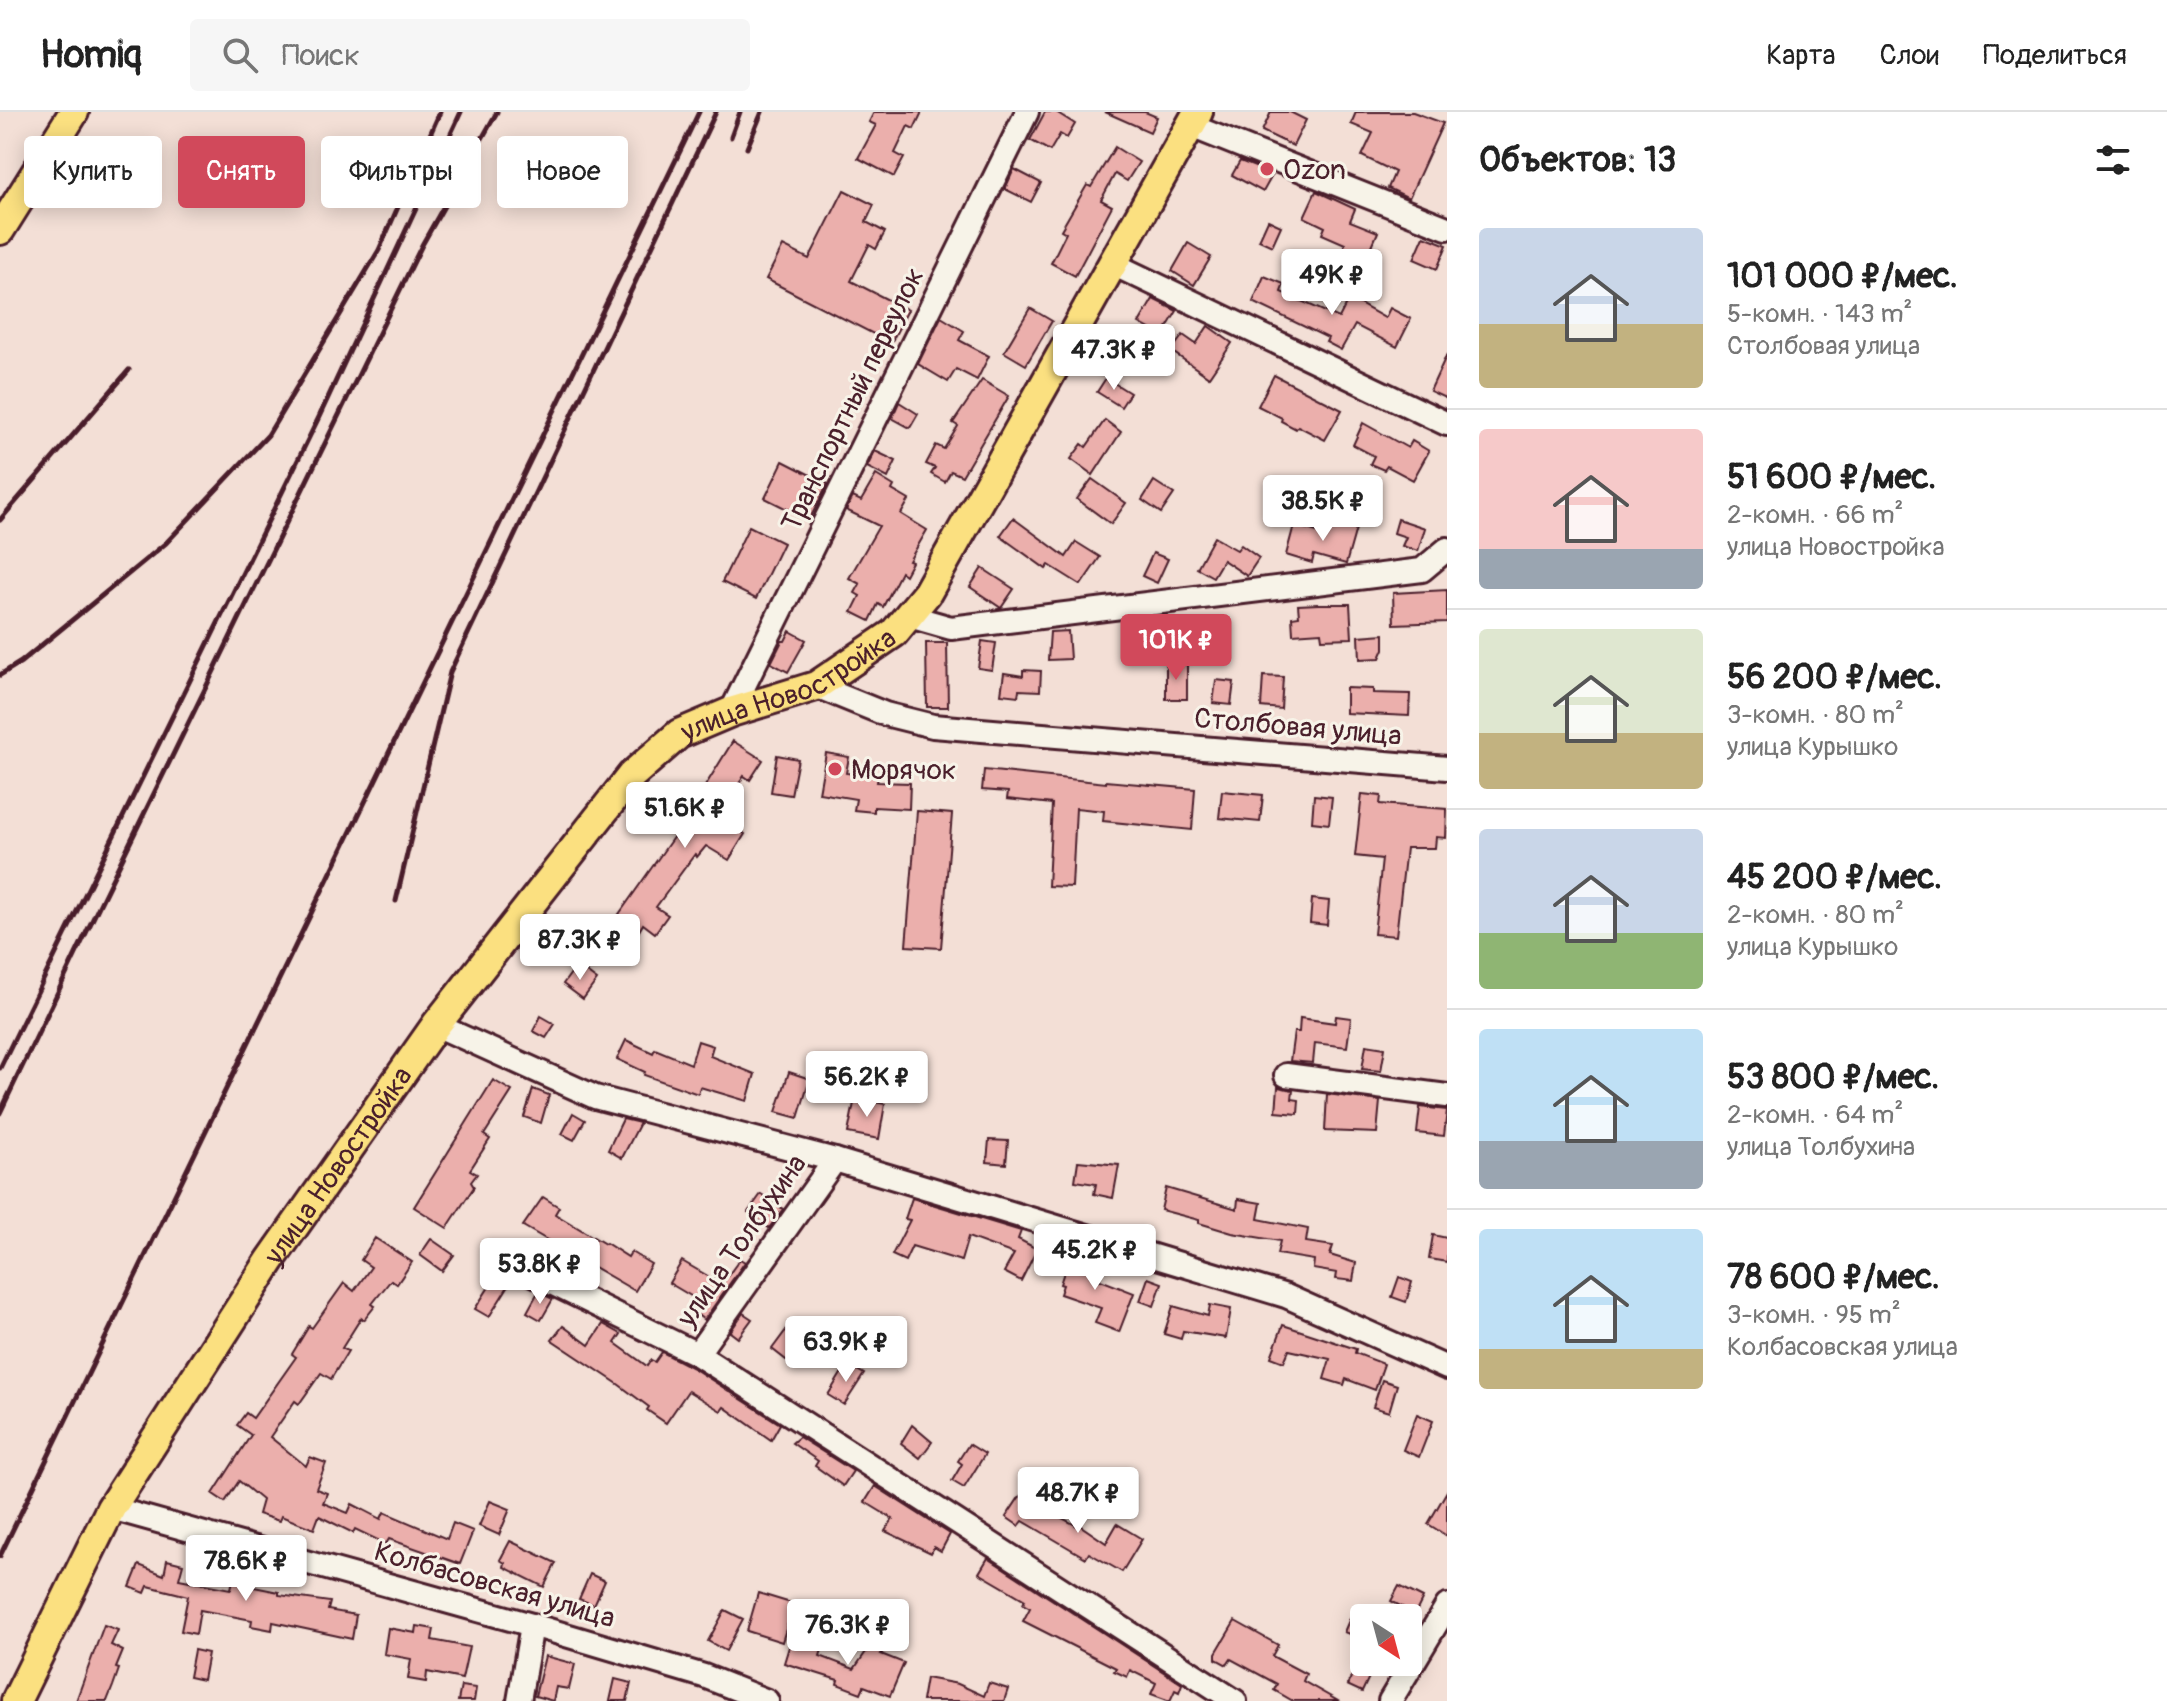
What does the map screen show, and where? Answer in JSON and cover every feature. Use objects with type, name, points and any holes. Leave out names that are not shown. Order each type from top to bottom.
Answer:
[{"type":"main road","points":[[0,230],[74,112]]},
{"type":"main road","name":"улица Новостройка","points":[[16,1701],[111,1508],[270,1261],[436,1025],[632,775],[679,734],[731,712],[816,686],[894,633],[927,593],[1194,119]]},
{"type":"street","name":"Транспортный переулок","points":[[731,712],[1027,112]]},
{"type":"street","points":[[1194,119],[1447,228]]},
{"type":"street","points":[[1113,264],[1447,424]]},
{"type":"street","points":[[909,616],[951,628],[1422,570],[1447,549]]},
{"type":"street","name":"Столбовая улица","points":[[816,686],[885,714],[933,726],[1447,768]]},
{"type":"street","points":[[436,1025],[595,1097],[835,1160],[1286,1296],[1447,1368]]},
{"type":"street","points":[[1286,1075],[1447,1096]]},
{"type":"street","name":"улица Толбухина","points":[[697,1354],[835,1160]]},
{"type":"street","name":"улица Толбухина","points":[[519,1267],[697,1354],[1235,1701]]},
{"type":"street","name":"Колбасовская улица","points":[[111,1508],[532,1625],[704,1676],[767,1701]]},
{"type":"street","points":[[1390,1701],[1447,1606]]},
{"type":"street","points":[[519,1701],[532,1625]]},
{"type":"building","points":[[874,112],[922,112],[914,129],[908,126],[895,153],[904,158],[894,177],[858,158],[876,125],[869,122]]},
{"type":"building","points":[[1045,112],[1056,112],[1075,124],[1067,138],[1060,134],[1050,151],[1030,140]]},
{"type":"building","points":[[1105,112],[1145,112],[1157,117],[1150,132]]},
{"type":"building","points":[[1271,112],[1290,112],[1306,120],[1293,146],[1262,131]]},
{"type":"building","points":[[1356,112],[1413,112],[1443,123],[1409,198],[1388,188],[1395,172],[1362,156],[1373,133],[1351,124]]},
{"type":"building","points":[[1115,147],[1139,162],[1127,181],[1115,174],[1101,200],[1112,206],[1075,276],[1051,263],[1066,233],[1061,230],[1087,185],[1091,187]]},
{"type":"building","points":[[1240,161],[1273,174],[1263,192],[1232,175]]},
{"type":"building","points":[[1014,169],[1041,183],[1031,202],[1005,189]]},
{"type":"building","points":[[844,190],[874,205],[866,222],[885,232],[876,249],[869,245],[851,281],[908,310],[891,343],[766,279],[783,246],[809,259]]},
{"type":"building","points":[[1316,191],[1355,209],[1350,221],[1378,232],[1366,260],[1342,250],[1345,244],[1322,234],[1325,227],[1304,217]]},
{"type":"building","points":[[1268,220],[1281,226],[1272,246],[1259,240]]},
{"type":"building","points":[[1424,236],[1447,245],[1437,269],[1414,259]]},
{"type":"building","points":[[1188,243],[1211,257],[1194,285],[1172,271]]},
{"type":"building","points":[[1264,276],[1284,284],[1281,292],[1339,318],[1349,298],[1385,318],[1390,308],[1411,319],[1397,347],[1355,325],[1341,350],[1326,342],[1328,338],[1253,302]]},
{"type":"building","points":[[1153,299],[1177,311],[1162,336],[1139,323]]},
{"type":"building","points":[[1030,308],[1052,321],[1026,365],[1004,352]]},
{"type":"building","points":[[941,317],[964,331],[959,340],[989,356],[977,380],[956,369],[948,382],[918,364]]},
{"type":"building","points":[[1208,326],[1232,343],[1209,377],[1171,351],[1183,335],[1196,344]]},
{"type":"building","points":[[1447,354],[1447,399],[1430,391]]},
{"type":"building","points":[[1274,375],[1342,410],[1325,440],[1298,426],[1296,429],[1258,406]]},
{"type":"building","points":[[1106,378],[1130,393],[1121,407],[1097,392]]},
{"type":"building","points":[[982,380],[1009,396],[962,476],[951,471],[945,482],[931,474],[935,468],[926,464],[936,445],[944,449],[958,426],[953,423]]},
{"type":"building","points":[[899,402],[918,414],[910,428],[892,418]]},
{"type":"building","points":[[1105,420],[1121,432],[1093,475],[1071,459],[1082,444],[1086,447]]},
{"type":"building","points":[[1363,423],[1408,448],[1412,441],[1429,451],[1413,480],[1387,466],[1384,470],[1370,464],[1374,456],[1353,445]]},
{"type":"building","points":[[875,451],[896,461],[888,478],[867,467]]},
{"type":"building","points":[[783,461],[828,484],[809,520],[765,498]]},
{"type":"building","points":[[876,475],[909,500],[901,514],[927,530],[909,561],[912,562],[905,575],[901,572],[883,607],[878,604],[870,621],[852,612],[860,596],[855,593],[860,584],[849,578],[879,526],[846,510],[853,497],[861,501]]},
{"type":"building","points":[[1092,479],[1126,503],[1111,524],[1077,499]]},
{"type":"building","points":[[1154,481],[1174,494],[1161,513],[1142,500]]},
{"type":"building","points":[[1013,518],[1066,557],[1076,542],[1100,557],[1081,585],[1049,565],[1046,569],[1000,536]]},
{"type":"building","points":[[1332,519],[1357,525],[1346,564],[1314,555],[1312,563],[1286,555],[1294,525],[1327,535]]},
{"type":"building","points":[[1398,519],[1425,528],[1418,551],[1402,546],[1406,537],[1394,533]]},
{"type":"building","points":[[749,526],[783,543],[756,599],[722,582]]},
{"type":"building","points":[[1214,537],[1237,550],[1241,545],[1259,558],[1247,576],[1223,560],[1213,577],[1197,568]]},
{"type":"building","points":[[1153,553],[1168,559],[1157,583],[1142,576]]},
{"type":"building","points":[[982,568],[1014,589],[1001,608],[970,587]]},
{"type":"building","points":[[1447,590],[1447,622],[1394,624],[1393,593]]},
{"type":"building","points":[[1350,604],[1352,638],[1322,639],[1321,632],[1293,634],[1292,617],[1299,616],[1298,605]]},
{"type":"building","points":[[790,631],[806,640],[788,672],[771,663]]},
{"type":"building","points":[[1068,631],[1070,659],[1048,660],[1050,632]]},
{"type":"building","points":[[1384,634],[1384,649],[1380,658],[1360,659],[1359,636]]},
{"type":"building","points":[[982,641],[996,643],[992,670],[978,668]]},
{"type":"building","points":[[926,643],[947,643],[948,707],[927,707]]},
{"type":"building","points":[[1166,664],[1187,664],[1187,699],[1166,699]]},
{"type":"building","points":[[1023,670],[1041,671],[1040,691],[1019,690],[1018,696],[1001,694],[1004,673],[1023,676]]},
{"type":"building","points":[[1263,676],[1283,677],[1281,709],[1261,707]]},
{"type":"building","points":[[1216,680],[1234,682],[1231,705],[1213,703]]},
{"type":"building","points":[[1346,688],[1373,689],[1373,693],[1410,694],[1409,716],[1346,713]]},
{"type":"building","points":[[733,741],[763,760],[750,780],[744,776],[724,807],[729,810],[723,820],[745,834],[729,860],[706,846],[697,857],[695,854],[656,907],[668,915],[655,933],[643,924],[623,959],[598,944],[698,807],[694,804]]},
{"type":"building","points":[[826,753],[849,757],[846,773],[878,777],[877,782],[910,783],[909,809],[874,807],[874,812],[854,810],[856,799],[819,793]]},
{"type":"building","points":[[777,755],[798,759],[791,795],[771,792]]},
{"type":"building","points":[[984,770],[1195,789],[1192,830],[1103,821],[1104,811],[1076,808],[1072,887],[1048,886],[1052,804],[1007,799],[1008,792],[982,790]]},
{"type":"building","points":[[1222,791],[1263,795],[1260,822],[1219,818]]},
{"type":"building","points":[[1362,794],[1381,796],[1380,804],[1447,809],[1446,838],[1436,837],[1435,848],[1406,848],[1396,936],[1374,934],[1382,859],[1355,856]]},
{"type":"building","points":[[1314,795],[1332,797],[1329,824],[1312,822]]},
{"type":"building","points":[[917,811],[952,814],[941,948],[906,946]]},
{"type":"building","points":[[1312,899],[1329,901],[1327,925],[1310,923]]},
{"type":"building","points":[[577,965],[597,980],[583,999],[563,984]]},
{"type":"building","points":[[541,1016],[555,1024],[546,1038],[533,1031]]},
{"type":"building","points":[[1336,1016],[1351,1018],[1347,1047],[1315,1043],[1313,1063],[1290,1061],[1294,1032],[1299,1032],[1300,1018],[1335,1023]]},
{"type":"building","points":[[626,1040],[653,1053],[655,1049],[691,1064],[698,1041],[713,1046],[710,1056],[755,1074],[747,1101],[700,1087],[698,1094],[644,1075],[645,1072],[617,1059]]},
{"type":"building","points":[[1366,1045],[1385,1048],[1381,1071],[1362,1069]]},
{"type":"building","points":[[789,1072],[810,1079],[798,1118],[776,1112]]},
{"type":"building","points":[[493,1080],[512,1091],[484,1135],[490,1139],[470,1170],[477,1174],[471,1182],[474,1187],[447,1228],[414,1207]]},
{"type":"building","points":[[1278,1087],[1293,1090],[1292,1099],[1299,1100],[1298,1114],[1276,1112]]},
{"type":"building","points":[[533,1089],[549,1095],[541,1123],[524,1117]]},
{"type":"building","points":[[1327,1094],[1380,1101],[1377,1133],[1325,1131]]},
{"type":"building","points":[[855,1098],[885,1104],[879,1139],[848,1133]]},
{"type":"building","points":[[1420,1107],[1447,1110],[1444,1136],[1417,1133]]},
{"type":"building","points":[[573,1113],[585,1120],[574,1140],[562,1134]]},
{"type":"building","points":[[623,1119],[640,1123],[622,1158],[608,1150]]},
{"type":"building","points":[[989,1140],[1008,1141],[1006,1164],[987,1162]]},
{"type":"building","points":[[1078,1161],[1119,1165],[1113,1198],[1094,1194],[1096,1184],[1075,1181]]},
{"type":"building","points":[[1166,1188],[1237,1209],[1238,1199],[1261,1203],[1258,1219],[1308,1229],[1306,1242],[1333,1246],[1330,1255],[1356,1263],[1353,1281],[1336,1279],[1337,1273],[1313,1269],[1314,1260],[1277,1254],[1280,1241],[1232,1233],[1161,1210]]},
{"type":"building","points":[[761,1194],[783,1209],[769,1228],[748,1212]]},
{"type":"building","points":[[543,1197],[559,1207],[555,1214],[628,1257],[631,1252],[651,1264],[635,1291],[523,1226]]},
{"type":"building","points":[[912,1198],[1021,1231],[1018,1239],[1037,1249],[1021,1281],[1004,1272],[1014,1254],[968,1237],[961,1261],[912,1246],[905,1261],[892,1255],[910,1220],[905,1219]]},
{"type":"building","points":[[1433,1235],[1447,1238],[1447,1262],[1429,1259]]},
{"type":"building","points":[[375,1238],[412,1262],[397,1284],[391,1280],[364,1320],[361,1318],[342,1348],[348,1351],[331,1379],[321,1373],[299,1404],[295,1401],[270,1437],[306,1466],[310,1457],[326,1463],[316,1489],[327,1493],[323,1503],[348,1513],[352,1504],[381,1519],[384,1512],[447,1539],[453,1523],[473,1531],[460,1564],[389,1539],[386,1544],[355,1529],[353,1533],[319,1516],[314,1529],[281,1516],[279,1521],[258,1514],[262,1500],[239,1481],[225,1502],[213,1494],[251,1435],[237,1425],[246,1413],[253,1418],[296,1357],[292,1354],[309,1326],[312,1328],[344,1283],[354,1291],[371,1267],[361,1260]]},
{"type":"building","points":[[431,1239],[454,1255],[442,1271],[420,1255]]},
{"type":"building","points":[[1071,1251],[1095,1259],[1090,1276],[1134,1293],[1119,1332],[1095,1323],[1101,1308],[1060,1294],[1063,1285],[1060,1284]]},
{"type":"building","points":[[740,1259],[745,1262],[704,1320],[694,1312],[701,1302],[669,1283],[682,1261],[713,1279],[716,1275],[724,1281]]},
{"type":"building","points":[[496,1276],[509,1285],[489,1317],[475,1309]]},
{"type":"building","points":[[1399,1277],[1412,1282],[1406,1302],[1392,1297]]},
{"type":"building","points":[[1148,1278],[1162,1283],[1154,1306],[1140,1301]]},
{"type":"building","points":[[538,1292],[553,1299],[541,1320],[527,1312]]},
{"type":"building","points":[[1210,1305],[1231,1309],[1226,1338],[1183,1331],[1181,1339],[1164,1334],[1173,1306],[1208,1316]]},
{"type":"building","points":[[743,1313],[752,1319],[738,1338],[730,1332]]},
{"type":"building","points":[[792,1322],[815,1339],[795,1367],[772,1349]]},
{"type":"building","points":[[843,1322],[859,1331],[845,1354],[829,1344]]},
{"type":"building","points":[[603,1324],[621,1334],[615,1343],[647,1366],[651,1360],[655,1362],[662,1352],[693,1368],[780,1424],[771,1440],[724,1407],[721,1411],[688,1391],[666,1423],[618,1384],[552,1340],[563,1326],[589,1345]]},
{"type":"building","points":[[1283,1325],[1356,1349],[1355,1353],[1384,1364],[1375,1390],[1346,1379],[1344,1385],[1324,1379],[1330,1359],[1289,1350],[1284,1362],[1271,1357]]},
{"type":"building","points":[[847,1364],[864,1374],[844,1405],[828,1395]]},
{"type":"building","points":[[1382,1380],[1397,1385],[1389,1412],[1373,1407]]},
{"type":"building","points":[[1417,1414],[1433,1421],[1419,1457],[1403,1450]]},
{"type":"building","points":[[912,1425],[932,1442],[920,1458],[901,1443]]},
{"type":"building","points":[[799,1437],[853,1471],[843,1486],[815,1466],[818,1461],[792,1443]]},
{"type":"building","points":[[969,1444],[985,1454],[964,1488],[952,1481],[962,1464],[958,1461]]},
{"type":"building","points":[[875,1486],[950,1534],[941,1551],[934,1547],[931,1553],[885,1531],[893,1519],[865,1502]]},
{"type":"building","points":[[1447,1491],[1447,1536],[1428,1524]]},
{"type":"building","points":[[1020,1496],[1049,1516],[1051,1512],[1078,1524],[1106,1543],[1117,1524],[1142,1539],[1122,1572],[1089,1553],[1086,1558],[1023,1521],[1019,1526],[1006,1517]]},
{"type":"building","points":[[490,1501],[510,1509],[499,1535],[479,1526]]},
{"type":"building","points":[[510,1541],[556,1563],[544,1587],[504,1567],[505,1563],[500,1560]]},
{"type":"building","points":[[988,1558],[1182,1684],[1179,1692],[1175,1690],[1170,1701],[1151,1694],[1156,1683],[1130,1670],[1127,1677],[1114,1671],[1116,1668],[1023,1621],[1030,1608],[1023,1604],[1025,1600],[979,1573]]},
{"type":"building","points":[[167,1560],[183,1564],[179,1579],[231,1589],[234,1575],[250,1578],[249,1586],[279,1592],[279,1595],[330,1602],[328,1610],[356,1615],[352,1639],[273,1622],[272,1630],[251,1626],[252,1620],[200,1610],[196,1634],[181,1631],[188,1596],[148,1586],[145,1593],[130,1587],[139,1565],[164,1575]]},
{"type":"building","points":[[590,1574],[605,1581],[594,1605],[579,1599]]},
{"type":"building","points":[[1399,1586],[1423,1598],[1420,1604],[1397,1604],[1391,1601]]},
{"type":"building","points":[[758,1593],[794,1604],[782,1642],[747,1631]]},
{"type":"building","points":[[725,1610],[743,1619],[726,1651],[708,1641]]},
{"type":"building","points":[[1350,1618],[1350,1634],[1344,1632]]},
{"type":"building","points":[[1235,1621],[1278,1645],[1272,1656],[1306,1674],[1303,1681],[1338,1701],[1293,1701],[1274,1690],[1277,1684],[1231,1659],[1227,1665],[1216,1659],[1216,1653]]},
{"type":"building","points":[[104,1625],[118,1630],[111,1645],[123,1651],[113,1686],[107,1701],[76,1701]]},
{"type":"building","points":[[417,1626],[434,1629],[432,1640],[469,1647],[462,1679],[427,1672],[426,1682],[408,1679],[411,1659],[384,1654],[388,1628],[416,1633]]},
{"type":"building","points":[[792,1637],[823,1647],[820,1656],[854,1669],[875,1639],[886,1647],[881,1654],[904,1663],[890,1696],[864,1686],[861,1693],[837,1684],[838,1680],[784,1663]]},
{"type":"building","points":[[194,1650],[208,1653],[203,1680],[189,1677]]},
{"type":"building","points":[[545,1656],[575,1664],[569,1689],[556,1687],[553,1701],[535,1696]]},
{"type":"building","points":[[1352,1676],[1370,1676],[1362,1692],[1347,1685]]},
{"type":"building","points":[[926,1678],[958,1684],[984,1696],[989,1683],[1008,1689],[1004,1701],[922,1701]]},
{"type":"building","points":[[615,1679],[631,1683],[627,1701],[610,1701]]},
{"type":"building","points":[[461,1686],[476,1688],[474,1701],[458,1701]]},
{"type":"railway","points":[[0,675],[21,662],[166,543],[268,435],[379,250],[440,112]]},
{"type":"railway","points":[[0,1068],[319,417],[461,112]]},
{"type":"railway","points":[[0,1113],[422,245],[497,112]]},
{"type":"railway","points":[[0,1556],[699,112]]},
{"type":"railway","points":[[396,901],[450,672],[716,112]]},
{"type":"railway","points":[[731,137],[740,112]]},
{"type":"railway","points":[[747,148],[762,112]]},
{"type":"railway","points":[[0,520],[129,370]]},
{"type":"place","name":"Ozon","points":[[1267,169]]},
{"type":"place","name":"Морячок","points":[[835,769]]}]
